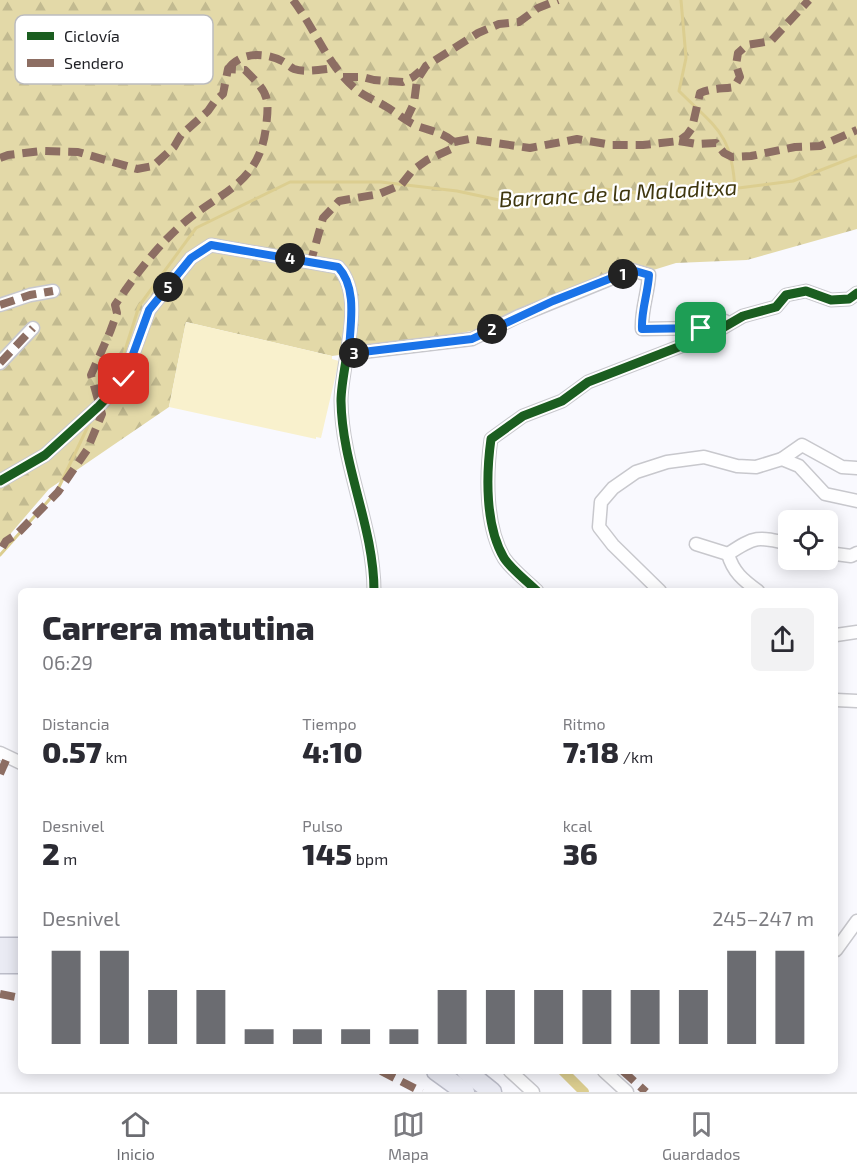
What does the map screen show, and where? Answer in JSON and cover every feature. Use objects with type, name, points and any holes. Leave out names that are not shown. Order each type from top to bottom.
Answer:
[{"type":"highway","points":[[0,947],[18,947]]},
{"type":"highway","points":[[0,964],[18,964]]},
{"type":"highway","points":[[440,1074],[465,1092]]},
{"type":"highway","points":[[470,1074],[492,1092]]},
{"type":"street","points":[[0,481],[45,455],[99,406],[124,379],[149,310],[191,258],[211,245],[338,267],[346,275],[351,312],[349,351],[341,400],[346,444],[374,568],[374,588]]},
{"type":"street","points":[[349,351],[354,353],[472,339],[536,308],[632,270],[649,275],[642,329],[701,328],[776,307],[786,295],[806,291],[831,300],[849,299],[857,293]]},
{"type":"street","points":[[0,305],[53,291]]},
{"type":"street","points":[[534,588],[504,558],[492,525],[487,484],[491,439],[523,416],[562,401],[588,382],[712,334],[743,316]]},
{"type":"street","points":[[0,363],[33,328]]},
{"type":"street","points":[[657,588],[614,545],[599,526],[601,502],[613,488],[636,472],[667,462],[704,457],[737,466],[756,466],[782,459],[802,445],[842,467],[857,468]]},
{"type":"street","points":[[782,459],[799,466],[825,494],[857,501]]},
{"type":"street","points":[[728,554],[747,541],[764,538],[778,541]]},
{"type":"street","points":[[696,544],[728,554]]},
{"type":"street","points":[[838,554],[851,556],[857,553]]},
{"type":"street","points":[[728,554],[732,567],[754,588]]},
{"type":"street","points":[[838,635],[857,632]]},
{"type":"street","points":[[838,700],[857,700]]},
{"type":"street","points":[[0,753],[18,762]]},
{"type":"street","points":[[838,947],[857,921]]},
{"type":"street","points":[[513,1074],[533,1092]]},
{"type":"street","points":[[607,1074],[627,1092]]},
{"type":"green space","points":[[0,0],[857,0],[857,229],[747,260],[676,263],[553,301],[500,325],[384,349],[332,356],[186,322],[169,407],[49,489],[0,546]]},
{"type":"shaded area","points":[[186,322],[332,356],[332,359],[339,361],[321,438],[316,437],[316,439],[169,407]]},
{"type":"waterway","points":[[681,0],[686,58],[679,91],[712,124],[726,143],[735,190]]},
{"type":"waterway","name":"Barranc de la Maladitxa","points":[[115,382],[139,306],[196,228],[290,182],[381,182],[457,191],[499,200],[605,189],[652,195],[675,190],[707,192],[793,181],[857,156]]},
{"type":"waterway","name":"Barranc de la Maladitxa","points":[[0,555],[57,491],[91,420]]},
{"type":"waterway","points":[[566,1074],[584,1092]]},
{"type":"marked path","points":[[293,0],[331,61],[350,84],[413,124],[441,134],[454,142],[451,149],[427,160],[412,171],[401,185],[379,194],[339,201],[323,218],[311,261]]},
{"type":"marked path","points":[[406,120],[414,103],[417,80],[426,66],[478,33],[499,24],[519,22],[538,8],[558,0]]},
{"type":"marked path","points":[[454,142],[469,139],[530,148],[577,139],[612,145],[643,145],[679,141],[692,128],[700,93],[734,87],[740,77],[736,65],[738,53],[747,45],[771,41],[809,0]]},
{"type":"marked path","points":[[228,69],[239,59],[253,55],[275,58],[299,70],[336,68]]},
{"type":"marked path","points":[[0,158],[42,151],[78,152],[137,169],[153,166],[174,147],[181,135],[223,94],[228,69],[245,70],[262,89],[267,101],[266,127],[262,147],[255,163],[234,186],[193,215],[161,245],[115,305],[117,313],[91,375],[102,414],[87,450],[58,492],[17,534],[6,541],[0,551]]},
{"type":"marked path","points":[[343,77],[403,82],[420,71]]},
{"type":"marked path","points":[[679,141],[697,144],[716,143],[724,153],[732,157],[751,156],[795,147],[820,146],[857,130]]},
{"type":"marked path","points":[[0,305],[30,295],[53,291]]},
{"type":"marked path","points":[[0,363],[33,328]]},
{"type":"marked path","points":[[0,774],[7,758]]},
{"type":"marked path","points":[[0,994],[18,997]]},
{"type":"marked path","points":[[387,1074],[422,1092]]},
{"type":"marked path","points":[[626,1074],[646,1092]]},
{"type":"cycle path","points":[[0,481],[45,455],[99,406],[124,379],[149,310],[191,258],[211,245],[338,267],[351,295],[352,313],[342,386],[343,425],[369,543],[374,588]]},
{"type":"cycle path","points":[[534,588],[504,558],[493,531],[488,500],[491,439],[523,416],[562,401],[588,382],[712,334],[743,316],[776,307],[786,295],[806,291],[831,300],[849,299],[857,293]]},
{"type":"route","points":[[124,379],[149,310],[191,258],[211,245],[338,267],[346,275],[351,312],[349,351],[354,353],[472,339],[553,301],[632,270],[649,275],[642,329],[701,328]]}]
